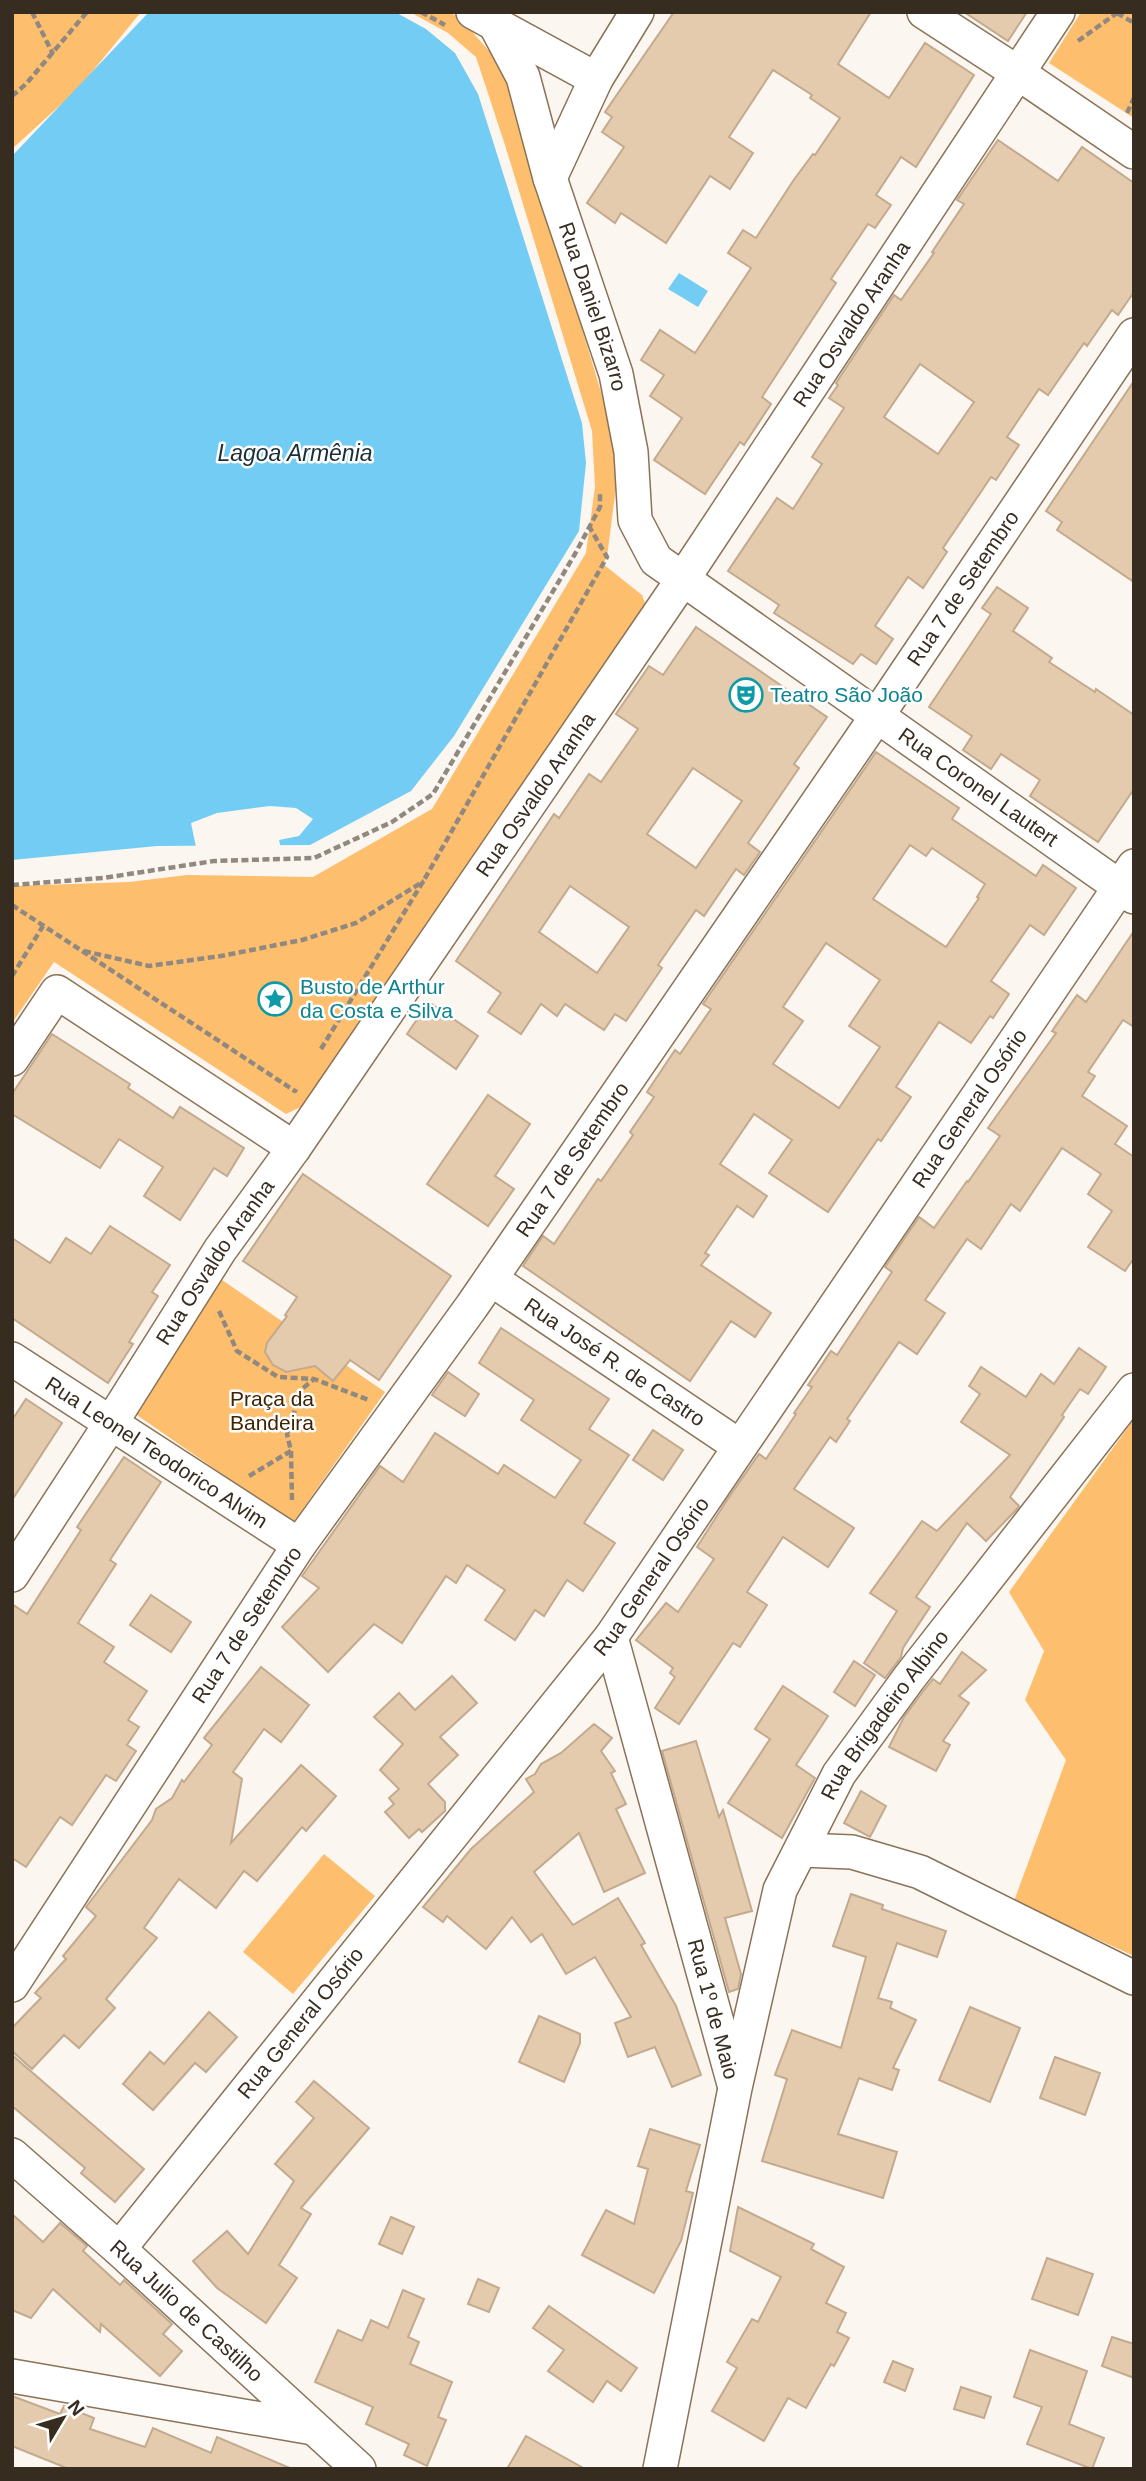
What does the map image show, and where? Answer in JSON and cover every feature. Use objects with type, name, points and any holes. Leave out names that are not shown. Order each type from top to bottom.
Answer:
[{"type":"street","points":[[550,178],[596,79],[637,12]]},
{"type":"street","points":[[924,12],[1134,152]]},
{"type":"street","name":"Rua Osvaldo Aranha","points":[[12,1575],[220,1250],[295,1148],[683,579],[1058,12]]},
{"type":"street","points":[[472,21],[596,79]]},
{"type":"street","name":"Rua Daniel Bizarro","points":[[472,21],[523,77],[550,178],[616,374],[631,452],[635,520],[656,560],[683,579]]},
{"type":"street","name":"Rua 7 de Setembro","points":[[12,1985],[299,1545],[491,1279],[1134,335]]},
{"type":"street","name":"Rua Coronel Lautert","points":[[683,579],[877,716],[1129,884]]},
{"type":"street","name":"Rua General Osório","points":[[119,2249],[611,1637],[1129,884]]},
{"type":"street","points":[[12,1059],[57,992],[295,1148]]},
{"type":"street","name":"Rua José R. de Castro","points":[[491,1279],[740,1446]]},
{"type":"street","name":"Rua Leonel Teodorico Alvim","points":[[12,1359],[299,1545]]},
{"type":"street","name":"Rua Brigadeiro Albino","points":[[735,2088],[780,1890],[839,1774],[984,1581],[1134,1391]]},
{"type":"street","name":"Rua 1º de Maio","points":[[611,1637],[735,2088],[660,2469]]},
{"type":"street","points":[[801,1850],[852,1852],[920,1872],[1134,1978]]},
{"type":"street","name":"Rua Julio de Castilho","points":[[12,2155],[359,2469]]},
{"type":"street","points":[[12,2376],[313,2428]]},
{"type":"path","points":[[32,12],[53,54]]},
{"type":"path","points":[[421,12],[472,21]]},
{"type":"path","points":[[1068,49],[1117,12],[1134,23]]},
{"type":"path","points":[[12,96],[53,54],[85,14]]},
{"type":"path","points":[[1126,114],[1134,98]]},
{"type":"path","points":[[12,885],[103,878],[215,861],[314,858],[392,822],[433,794],[600,508],[600,481]]},
{"type":"path","points":[[317,1055],[425,880],[607,557],[589,527]]},
{"type":"path","points":[[80,950],[149,965],[221,956],[302,940],[356,923],[425,880]]},
{"type":"path","points":[[12,905],[295,1091],[302,1079]]},
{"type":"path","points":[[12,976],[43,926]]},
{"type":"path","points":[[217,1306],[237,1352],[278,1377],[314,1380],[376,1403]]},
{"type":"path","points":[[292,1511],[287,1434],[302,1389],[314,1380]]},
{"type":"path","points":[[247,1477],[290,1451]]},
{"type":"green space","points":[[12,12],[141,12],[78,89],[12,149]]},
{"type":"green space","points":[[410,12],[449,12],[460,18],[504,68],[609,419],[617,479],[607,557],[603,564],[642,595],[647,608],[315,1100],[286,1114],[54,962],[12,1023],[12,886],[129,882],[187,875],[313,877],[432,809],[586,553],[595,487],[592,431],[505,145],[476,57],[448,33]]},
{"type":"green space","points":[[1081,12],[1134,12],[1134,118],[1049,63]]},
{"type":"green space","name":"Praça da Bandeira","points":[[222,1280],[385,1392],[293,1523],[131,1411]]},
{"type":"green space","points":[[1134,1419],[1134,1956],[1014,1901],[1066,1760],[1025,1700],[1044,1651],[1009,1592]]},
{"type":"green space","points":[[324,1854],[375,1896],[293,1994],[243,1952]]},
{"type":"water","name":"Lagoa Armênia","points":[[149,12],[395,12],[426,29],[455,53],[478,94],[582,423],[586,463],[579,531],[454,736],[411,791],[310,845],[157,846],[12,860],[12,156]]},
{"type":"water","points":[[679,273],[708,291],[698,307],[668,289]]},
{"type":"pier","points":[[270,806],[296,808],[313,819],[299,836],[279,840],[281,848],[196,847],[191,823],[217,813]]},
{"type":"building","points":[[674,12],[871,12],[838,64],[889,98],[925,43],[974,75],[916,167],[901,157],[876,195],[891,205],[875,228],[868,224],[831,279],[836,283],[762,397],[771,404],[744,445],[740,442],[705,494],[654,460],[682,418],[650,396],[664,375],[641,360],[660,330],[695,353],[751,268],[728,253],[743,230],[756,238],[793,181],[840,118],[810,98],[812,95],[773,70],[729,137],[753,153],[730,189],[710,176],[666,243],[621,213],[615,223],[587,203],[624,147],[602,132],[612,117],[605,112]]},
{"type":"building","points":[[964,12],[1027,12],[1008,41]]},
{"type":"building","points":[[998,140],[1058,181],[1082,147],[1134,183],[1134,292],[1118,315],[1112,310],[1087,346],[1084,343],[1048,395],[1039,389],[1007,437],[1019,445],[996,480],[991,477],[943,548],[947,552],[923,588],[908,577],[875,626],[893,639],[876,664],[861,654],[853,664],[774,613],[779,605],[728,571],[777,498],[793,509],[822,464],[812,457],[844,408],[829,398],[838,385],[836,383],[894,295],[901,300],[934,253],[932,252],[964,204],[957,200]],"holes":[[[920,364],[974,402],[938,454],[884,417]]]},
{"type":"building","points":[[1134,381],[1134,582],[1057,530],[1062,522],[1046,511]]},
{"type":"building","points":[[997,587],[1028,608],[1013,631],[1052,658],[1049,662],[1134,715],[1134,789],[1098,842],[1030,796],[1040,780],[1001,754],[991,769],[963,750],[972,736],[929,707],[991,614],[982,608]]},
{"type":"building","points":[[696,627],[827,717],[794,764],[799,768],[748,843],[760,852],[744,875],[736,869],[704,916],[696,910],[658,965],[662,968],[626,1021],[615,1014],[604,1030],[565,1004],[557,1016],[541,1004],[521,1034],[488,1012],[501,993],[456,961],[554,814],[559,818],[589,774],[601,782],[638,729],[616,714],[649,666],[663,675]],"holes":[[[693,768],[742,801],[696,868],[647,834]],[[570,886],[629,927],[597,973],[539,932]]]},
{"type":"building","points":[[876,752],[959,808],[952,819],[1036,876],[1043,865],[1076,888],[1044,935],[1030,925],[991,981],[1009,994],[971,1043],[939,1022],[896,1087],[911,1097],[881,1141],[878,1139],[828,1212],[769,1173],[792,1140],[754,1114],[720,1164],[767,1196],[753,1217],[737,1206],[705,1253],[709,1255],[701,1265],[771,1313],[755,1337],[731,1321],[690,1381],[523,1266],[543,1236],[554,1244],[598,1179],[601,1181],[633,1135],[630,1132],[654,1097],[647,1092],[675,1050],[680,1054],[711,1009],[703,1004]],"holes":[[[910,845],[926,856],[932,848],[985,884],[977,897],[979,898],[946,947],[873,899]],[[826,943],[880,980],[849,1026],[880,1047],[839,1108],[773,1064],[803,1021],[783,1007]]]},
{"type":"building","points":[[1134,931],[1134,1027],[1123,1020],[1088,1072],[1095,1076],[1082,1096],[1127,1126],[1115,1144],[1134,1157],[1134,1258],[1125,1271],[1088,1247],[1112,1211],[1088,1194],[1101,1174],[1062,1148],[1020,1211],[1011,1204],[981,1249],[967,1239],[925,1300],[945,1313],[917,1354],[899,1342],[847,1419],[850,1421],[836,1442],[830,1437],[794,1489],[854,1528],[828,1567],[783,1537],[747,1592],[767,1605],[740,1647],[733,1643],[679,1724],[655,1708],[675,1677],[670,1673],[673,1668],[636,1640],[666,1603],[678,1612],[714,1559],[697,1547],[727,1500],[759,1454],[766,1459],[796,1414],[794,1413],[812,1387],[808,1385],[831,1351],[837,1355],[892,1272],[885,1267],[919,1217],[934,1228],[968,1182],[1000,1136],[988,1128],[1056,1033],[1052,1031],[1077,995],[1086,1002]]},
{"type":"building","points":[[429,1002],[478,1036],[456,1069],[407,1034]]},
{"type":"building","points":[[52,1034],[130,1084],[128,1088],[173,1118],[180,1107],[244,1148],[227,1176],[214,1168],[180,1220],[144,1196],[163,1167],[119,1139],[100,1168],[12,1114],[12,1094]]},
{"type":"building","points":[[488,1095],[530,1124],[495,1176],[514,1189],[488,1226],[427,1184]]},
{"type":"building","points":[[303,1174],[451,1276],[379,1380],[350,1360],[333,1381],[315,1366],[286,1372],[273,1365],[265,1352],[267,1343],[297,1297],[243,1261]]},
{"type":"building","points":[[110,1226],[170,1265],[152,1292],[158,1296],[129,1342],[133,1344],[108,1383],[12,1318],[12,1238],[50,1263],[66,1238],[91,1254]]},
{"type":"building","points":[[501,1328],[609,1399],[589,1429],[629,1455],[584,1523],[615,1543],[583,1591],[567,1580],[544,1616],[535,1610],[515,1640],[485,1620],[505,1590],[467,1565],[456,1583],[446,1576],[402,1643],[374,1624],[328,1672],[282,1627],[319,1588],[302,1576],[380,1466],[403,1482],[435,1433],[498,1474],[504,1465],[555,1498],[581,1460],[521,1420],[534,1400],[479,1363]]},
{"type":"building","points":[[1079,1348],[1106,1367],[1088,1394],[1080,1389],[1010,1497],[1019,1506],[1017,1509],[986,1541],[967,1523],[916,1597],[930,1607],[903,1648],[901,1657],[885,1678],[864,1663],[897,1611],[870,1593],[922,1521],[937,1531],[1010,1455],[961,1422],[980,1394],[969,1386],[981,1367],[1026,1397],[1041,1374],[1054,1384]]},
{"type":"building","points":[[448,1372],[479,1394],[465,1416],[432,1395]]},
{"type":"building","points":[[26,1399],[62,1423],[12,1500],[12,1420]]},
{"type":"building","points":[[653,1430],[683,1450],[663,1480],[633,1460]]},
{"type":"building","points":[[124,1457],[161,1482],[110,1560],[116,1564],[78,1623],[114,1647],[104,1662],[147,1691],[128,1720],[139,1727],[127,1745],[136,1751],[116,1781],[106,1775],[72,1825],[60,1817],[26,1867],[12,1858],[12,1604],[27,1614],[81,1530],[77,1527]]},
{"type":"building","points":[[151,1595],[191,1622],[171,1652],[130,1625]]},
{"type":"building","points":[[962,1652],[986,1670],[959,1696],[969,1703],[943,1741],[950,1745],[936,1771],[889,1747],[904,1717],[924,1690],[933,1679],[940,1684]]},
{"type":"building","points":[[854,1661],[875,1675],[855,1706],[834,1692]]},
{"type":"building","points":[[261,1667],[309,1705],[281,1742],[264,1729],[233,1772],[242,1779],[231,1843],[301,1765],[336,1796],[306,1831],[302,1827],[257,1881],[244,1871],[216,1908],[179,1879],[144,1928],[157,1938],[106,1999],[115,2008],[79,2048],[64,2035],[32,2069],[12,2051],[12,2028],[41,1998],[35,1993],[66,1959],[63,1956],[96,1916],[86,1907],[152,1820],[156,1809],[172,1798],[182,1780],[184,1782],[212,1745],[204,1738]]},
{"type":"building","points":[[452,1676],[477,1703],[440,1737],[458,1755],[428,1784],[445,1802],[445,1811],[422,1832],[419,1829],[409,1838],[385,1812],[394,1804],[389,1798],[399,1789],[380,1770],[403,1744],[374,1717],[399,1693],[415,1710]]},
{"type":"building","points":[[783,1686],[828,1716],[796,1765],[815,1778],[782,1838],[728,1803],[770,1739],[755,1729]]},
{"type":"building","points":[[594,1724],[612,1738],[601,1751],[615,1771],[611,1773],[626,1804],[616,1809],[645,1873],[604,1892],[579,1833],[534,1872],[573,1925],[618,1898],[645,1943],[641,1945],[676,2006],[701,2075],[672,2087],[655,2047],[628,2057],[615,2023],[631,2017],[595,1957],[566,1974],[542,1934],[531,1942],[512,1917],[486,1949],[447,1916],[443,1922],[423,1907],[471,1849],[534,1792],[526,1779],[535,1774],[541,1764],[561,1753]]},
{"type":"building","points":[[696,1741],[719,1817],[723,1810],[752,1911],[725,1918],[741,1974],[738,1989],[729,1992],[662,1751]]},
{"type":"building","points":[[861,1791],[886,1806],[870,1837],[844,1823]]},
{"type":"building","points":[[851,1894],[883,1905],[882,1909],[946,1931],[937,1957],[897,1943],[878,1998],[892,2002],[890,2008],[916,2020],[893,2068],[899,2070],[892,2090],[859,2078],[838,2134],[897,2152],[883,2198],[762,2161],[787,2079],[775,2075],[792,2030],[841,2048],[866,1957],[833,1946]]},
{"type":"building","points":[[970,2007],[1020,2028],[990,2102],[939,2080]]},
{"type":"building","points":[[209,2012],[237,2037],[206,2072],[195,2063],[153,2110],[123,2084],[150,2052],[164,2064]]},
{"type":"building","points":[[539,2016],[580,2034],[580,2043],[564,2082],[519,2062]]},
{"type":"building","points":[[12,2055],[144,2169],[115,2202],[81,2173],[85,2168],[12,2106]]},
{"type":"building","points":[[1055,2057],[1100,2073],[1085,2115],[1040,2098]]},
{"type":"building","points":[[314,2081],[369,2128],[301,2208],[311,2214],[279,2265],[297,2278],[266,2323],[217,2288],[193,2261],[227,2231],[248,2254],[294,2181],[275,2164],[314,2118],[296,2102]]},
{"type":"building","points":[[650,2129],[700,2145],[686,2191],[693,2193],[681,2241],[654,2293],[582,2255],[606,2210],[634,2224],[648,2169],[638,2166]]},
{"type":"building","points":[[738,2207],[814,2244],[811,2249],[844,2267],[826,2303],[846,2313],[837,2332],[849,2338],[806,2408],[788,2398],[764,2441],[712,2411],[737,2368],[727,2362],[752,2319],[758,2322],[781,2277],[730,2251]]},
{"type":"building","points":[[12,2214],[43,2242],[60,2223],[87,2246],[83,2251],[120,2285],[124,2280],[172,2324],[163,2334],[182,2351],[160,2376],[101,2324],[100,2332],[53,2289],[31,2318],[12,2310]]},
{"type":"building","points":[[391,2217],[414,2227],[402,2254],[379,2244]]},
{"type":"building","points":[[1047,2258],[1093,2274],[1078,2315],[1032,2299]]},
{"type":"building","points":[[478,2279],[499,2288],[489,2312],[468,2304]]},
{"type":"building","points":[[403,2290],[424,2299],[408,2337],[419,2342],[410,2364],[452,2382],[438,2417],[446,2420],[427,2466],[404,2455],[409,2444],[366,2424],[373,2407],[315,2382],[338,2330],[362,2341],[371,2320],[388,2328]]},
{"type":"building","points":[[549,2306],[637,2368],[621,2391],[607,2381],[593,2402],[548,2371],[564,2350],[533,2328]]},
{"type":"building","points":[[1112,2337],[1134,2344],[1134,2378],[1102,2366]]},
{"type":"building","points":[[1030,2350],[1087,2371],[1069,2424],[1104,2438],[1092,2469],[1027,2444],[1042,2407],[1014,2397]]},
{"type":"building","points":[[893,2361],[913,2369],[905,2391],[884,2382]]},
{"type":"building","points":[[961,2387],[991,2397],[984,2418],[954,2409]]},
{"type":"building","points":[[12,2396],[60,2414],[64,2406],[94,2418],[90,2429],[145,2447],[153,2428],[211,2453],[217,2437],[292,2469],[69,2469],[12,2446]]},
{"type":"building","points":[[526,2436],[585,2469],[507,2469]]},
{"type":"place","name":"Teatro São João","points":[[746,695]]},
{"type":"place","name":"Busto de Arthur da Costa e Silva","points":[[275,999]]}]
